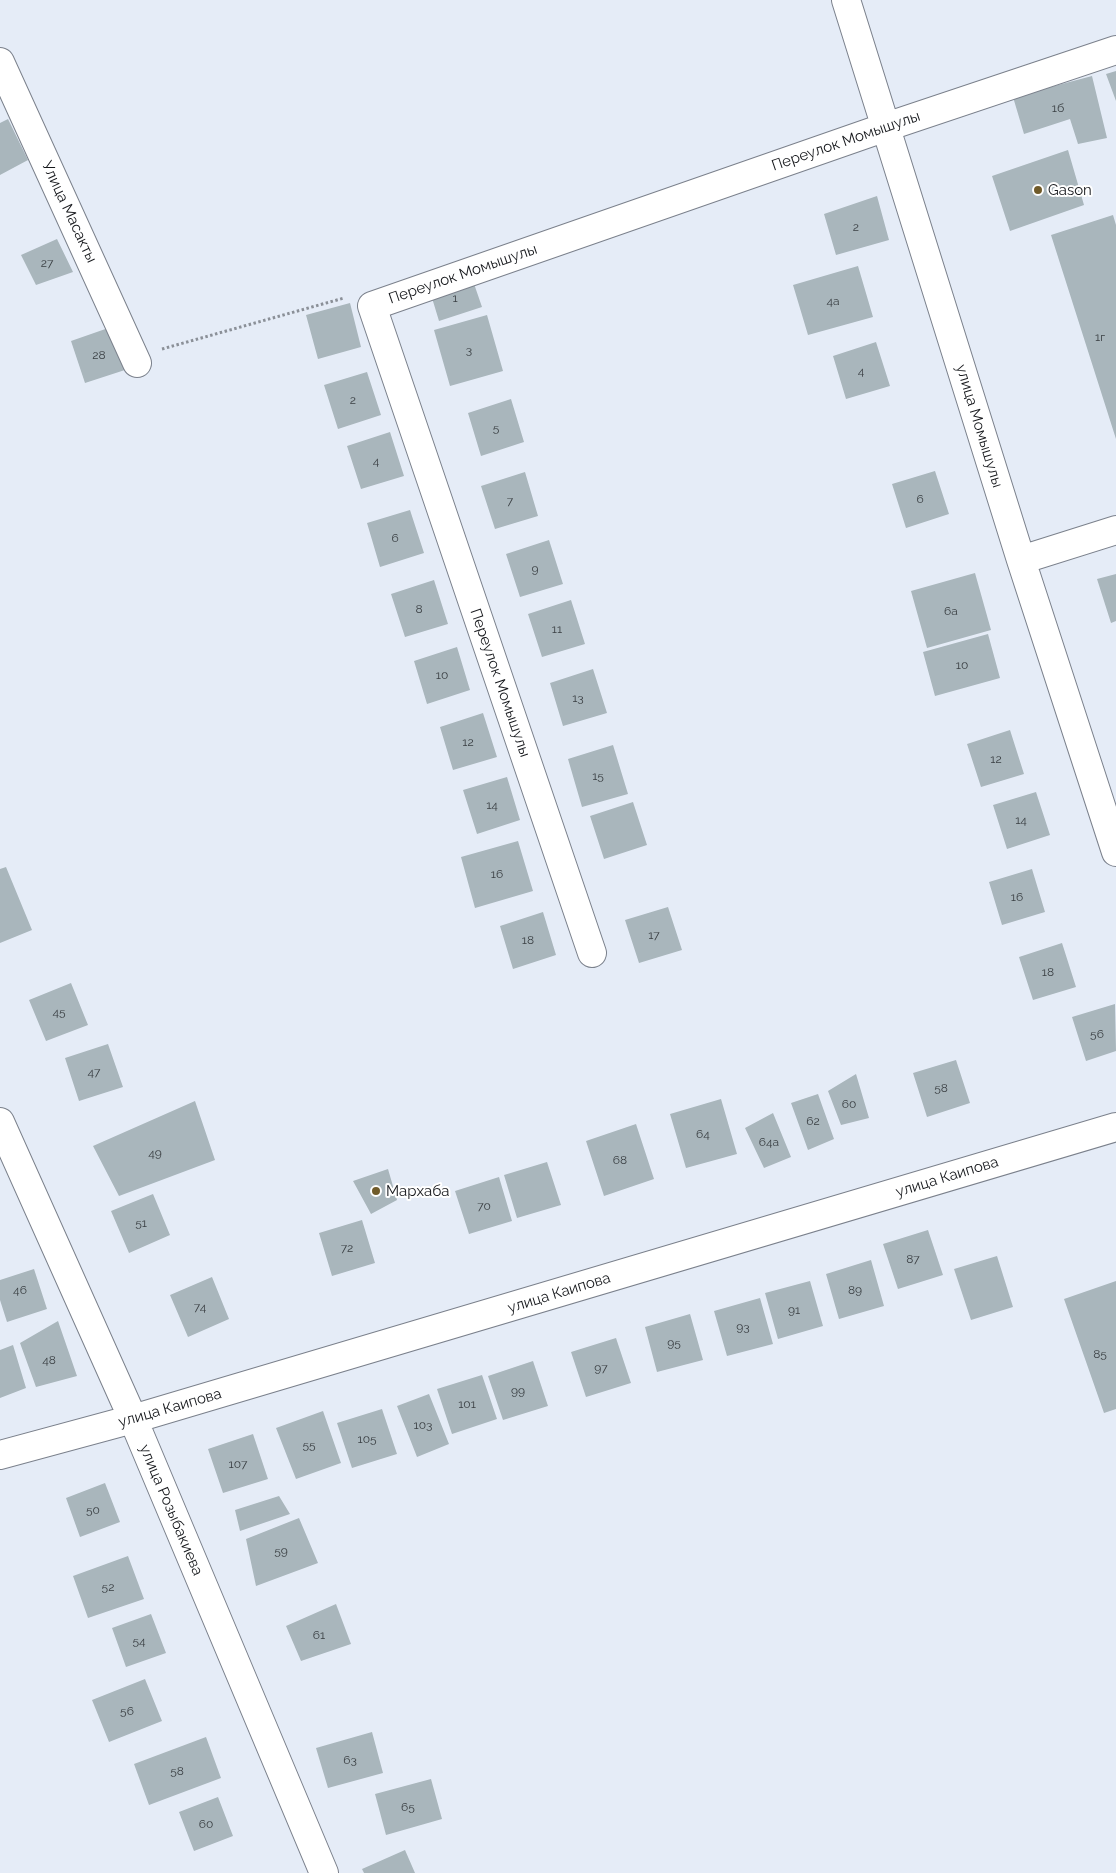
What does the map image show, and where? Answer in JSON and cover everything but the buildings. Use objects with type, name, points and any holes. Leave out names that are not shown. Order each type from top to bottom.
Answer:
[{"type":"street","name":"улица Момышулы","points":[[846,0],[1021,560],[1116,852]]},
{"type":"street","name":"Переулок Момышулы","points":[[592,952],[372,306],[886,127],[1116,50]]},
{"type":"street","name":"Улица Масакты","points":[[0,62],[137,363]]},
{"type":"street","points":[[1021,560],[1116,530]]},
{"type":"street","name":"улица Розыбакиева","points":[[0,1122],[133,1419],[324,1873]]},
{"type":"street","name":"улица Каипова","points":[[0,1455],[133,1419],[1116,1127]]},
{"type":"path","points":[[137,363],[156,351],[359,294],[372,306]]},
{"type":"place","name":"Gason","points":[[1038,190]]},
{"type":"place","name":"Мархаба","points":[[376,1191]]}]
